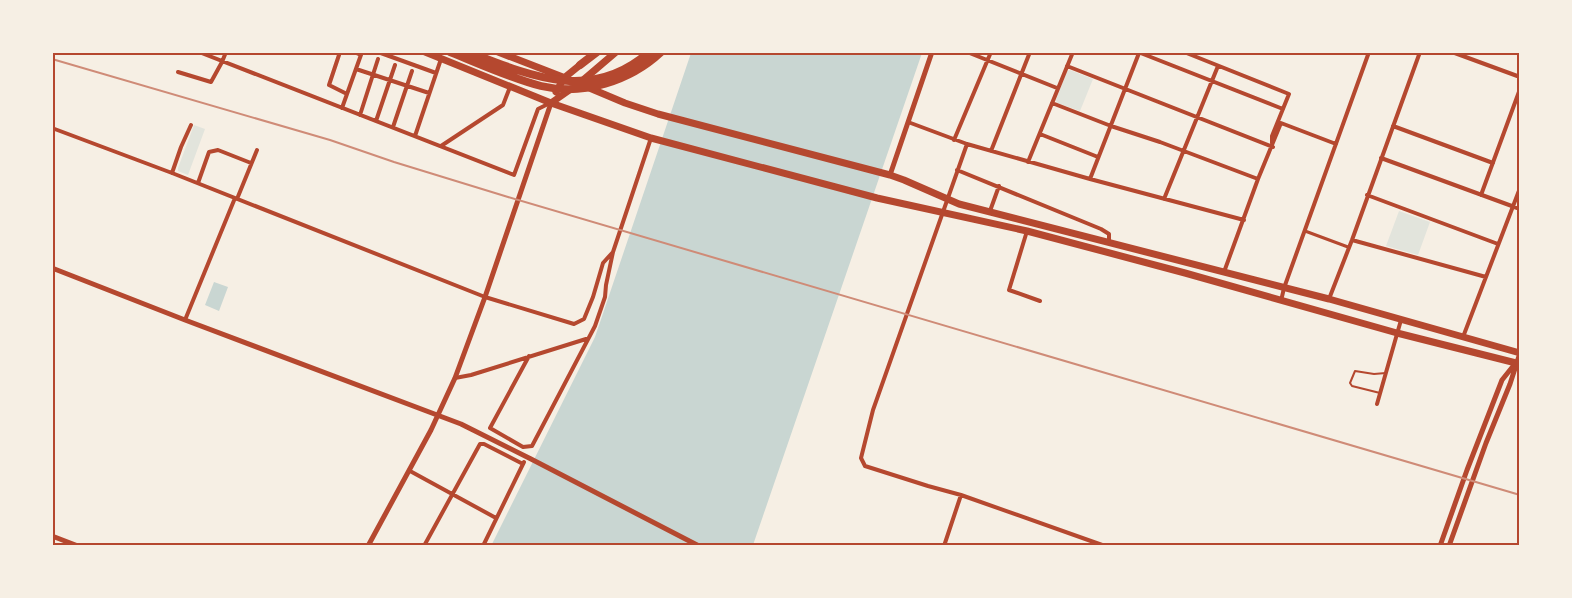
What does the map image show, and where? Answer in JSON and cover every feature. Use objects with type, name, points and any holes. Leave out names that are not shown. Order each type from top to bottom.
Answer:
[{"type":"highway","points":[[425,52],[551,103],[626,130],[877,198],[1027,231],[1517,364]]},
{"type":"highway","points":[[450,52],[548,80],[570,82],[605,77],[632,65],[649,52]]},
{"type":"highway","points":[[498,52],[658,114],[887,175],[947,199],[989,211],[1329,299],[1520,353]]},
{"type":"highway","points":[[551,103],[564,78],[596,52]]},
{"type":"highway","points":[[551,103],[579,84],[616,52]]},
{"type":"highway","points":[[465,55],[516,79],[543,86],[565,88],[595,86],[623,77],[648,64],[661,52]]},
{"type":"street","points":[[199,52],[514,175],[538,109],[551,103]]},
{"type":"street","points":[[178,72],[211,82],[226,52]]},
{"type":"street","points":[[340,52],[329,85],[347,94]]},
{"type":"street","points":[[342,108],[362,54],[354,52]]},
{"type":"street","points":[[378,52],[436,72]]},
{"type":"street","points":[[887,175],[932,52]]},
{"type":"street","points":[[967,52],[1057,88]]},
{"type":"street","points":[[954,140],[991,52]]},
{"type":"street","points":[[991,151],[1030,52]]},
{"type":"street","points":[[1028,162],[1073,52]]},
{"type":"street","points":[[1184,52],[1289,94],[1272,136],[1273,147]]},
{"type":"street","points":[[1281,301],[1369,52]]},
{"type":"street","points":[[1329,299],[1420,52]]},
{"type":"street","points":[[1452,52],[1520,76]]},
{"type":"street","points":[[1090,179],[1139,53],[1283,110]]},
{"type":"street","points":[[360,115],[378,59]]},
{"type":"street","points":[[415,136],[441,59]]},
{"type":"street","points":[[376,121],[395,65]]},
{"type":"street","points":[[1067,66],[1273,147]]},
{"type":"street","points":[[1164,199],[1218,66]]},
{"type":"street","points":[[356,69],[429,93]]},
{"type":"street","points":[[393,127],[412,71]]},
{"type":"street","points":[[441,146],[504,105],[510,87]]},
{"type":"street","points":[[1481,195],[1520,89]]},
{"type":"street","points":[[368,546],[439,416],[455,378],[551,103]]},
{"type":"street","points":[[1052,103],[1258,179]]},
{"type":"street","points":[[908,121],[954,140],[1028,162],[1245,220]]},
{"type":"street","points":[[1224,273],[1281,123],[1336,144]]},
{"type":"street","points":[[172,173],[191,125]]},
{"type":"street","points":[[1393,126],[1493,163]]},
{"type":"street","points":[[52,128],[198,183],[485,297],[574,324],[584,320],[594,297],[603,263],[613,252]]},
{"type":"street","points":[[1040,134],[1098,157]]},
{"type":"street","points":[[530,451],[595,326],[605,297],[613,252],[655,138]]},
{"type":"street","points":[[967,144],[880,390],[861,459],[865,466],[960,495],[1105,546]]},
{"type":"street","points":[[198,183],[209,152],[218,150],[251,163]]},
{"type":"street","points":[[185,320],[257,150]]},
{"type":"street","points":[[1382,158],[1520,209]]},
{"type":"street","points":[[957,170],[1101,229],[1109,234],[1109,243]]},
{"type":"street","points":[[989,211],[999,186]]},
{"type":"street","points":[[1464,337],[1520,188]]},
{"type":"street","points":[[1367,195],[1498,244]]},
{"type":"street","points":[[1027,231],[1009,290],[1041,301]]},
{"type":"street","points":[[1305,231],[1348,248]]},
{"type":"street","points":[[1352,240],[1486,277]]},
{"type":"street","points":[[52,268],[461,424],[699,546]]},
{"type":"street","points":[[1377,404],[1401,320]]},
{"type":"street","points":[[455,378],[587,339]]},
{"type":"street","points":[[1449,546],[1520,353]]},
{"type":"street","points":[[529,356],[490,428],[523,447],[532,446]]},
{"type":"street","points":[[1440,546],[1502,380],[1517,364]]},
{"type":"street","points":[[424,546],[480,444],[484,444],[524,463],[483,546]]},
{"type":"street","points":[[410,471],[496,518]]},
{"type":"street","points":[[944,546],[960,495]]},
{"type":"street","points":[[55,546],[55,537],[78,546]]},
{"type":"lane","points":[[1380,393],[1352,386],[1350,383],[1355,370],[1374,374],[1386,373]]},
{"type":"shaded area","points":[[691,53],[922,53],[753,545],[491,546],[595,337]]},
{"type":"shaded area","points":[[1070,70],[1093,79],[1080,111],[1057,103],[1056,100],[1067,71]]},
{"type":"shaded area","points":[[194,125],[205,129],[188,175],[178,171],[178,168]]},
{"type":"shaded area","points":[[1399,211],[1430,222],[1418,255],[1386,246]]},
{"type":"shaded area","points":[[214,282],[228,287],[219,311],[205,305]]},
{"type":"railway","points":[[52,59],[330,140],[508,197],[1520,495]]}]
